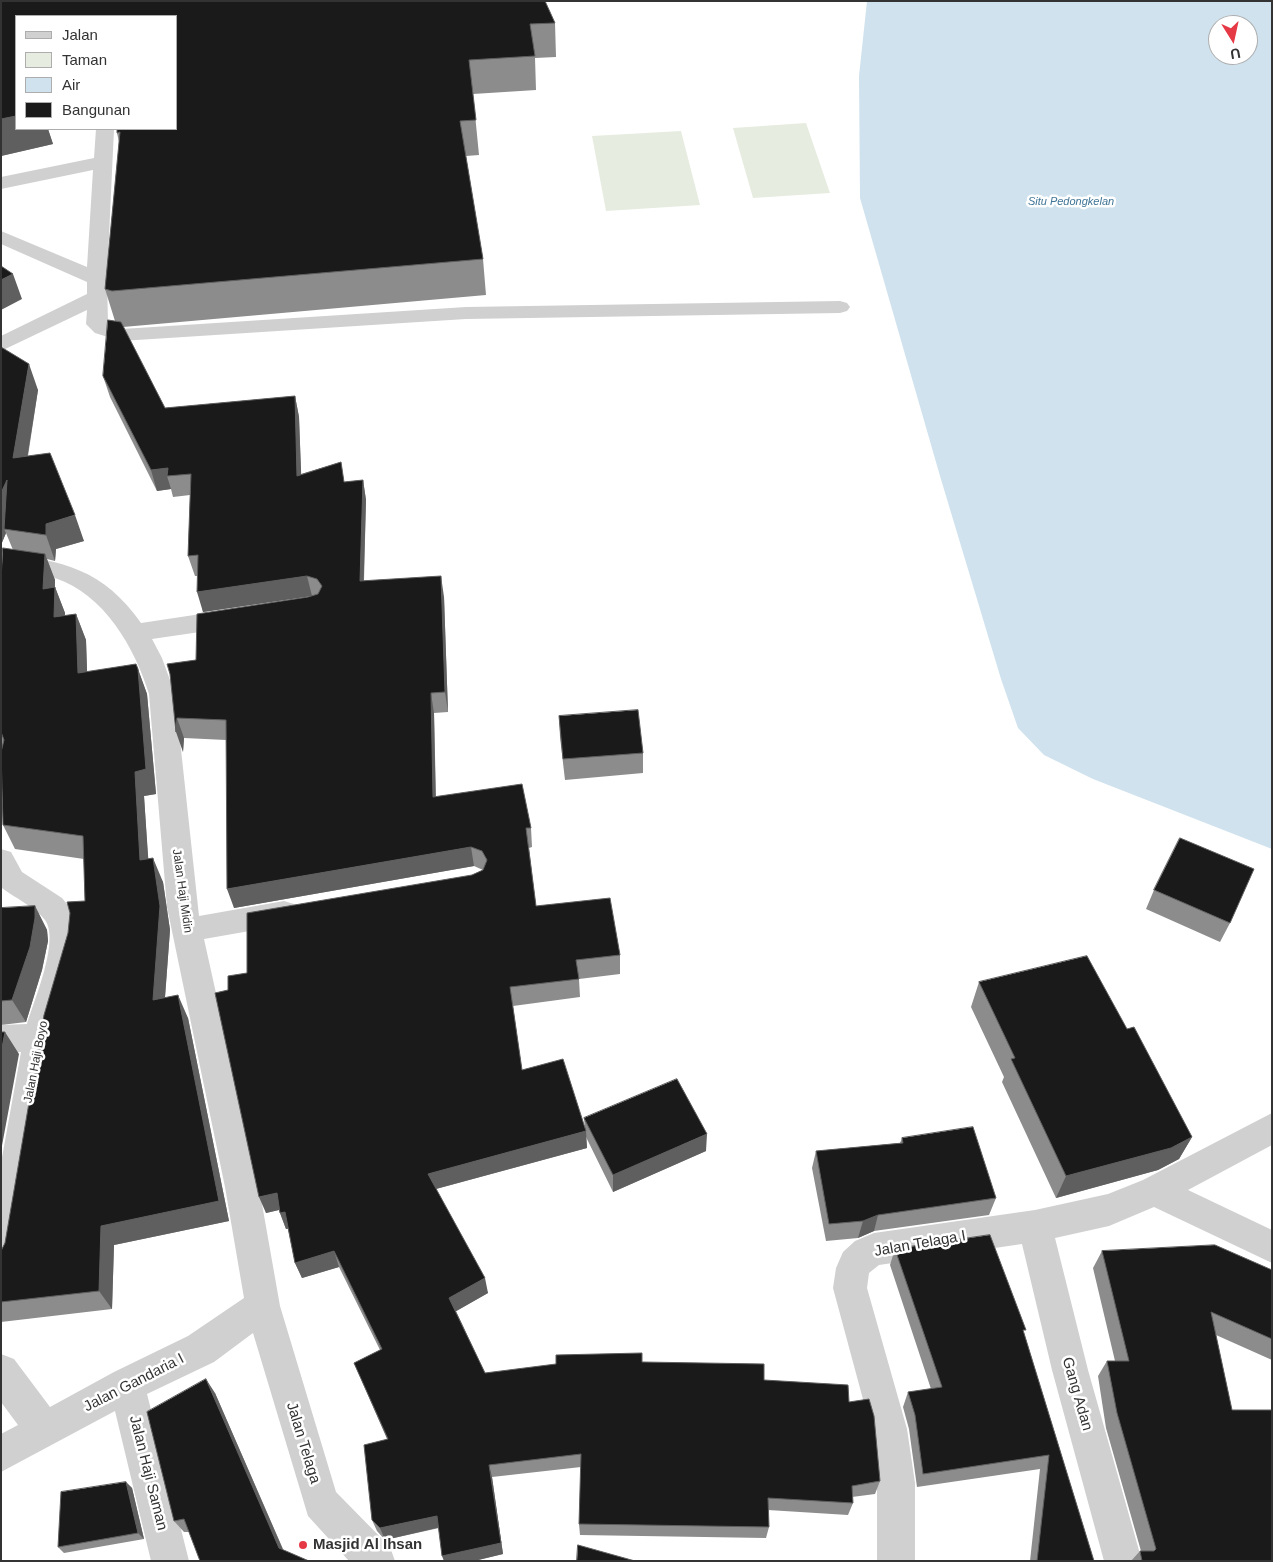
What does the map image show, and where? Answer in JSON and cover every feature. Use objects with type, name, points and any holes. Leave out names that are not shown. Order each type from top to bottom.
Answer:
[{"type":"street","points":[[105,130],[96,288],[97,324],[111,333],[131,336],[466,313],[840,307]]},
{"type":"street","points":[[1,183],[103,162]]},
{"type":"street","points":[[1,237],[96,288]]},
{"type":"street","points":[[1,345],[96,288]]},
{"type":"street","name":"Jalan Haji Midin","points":[[1,563],[33,566],[68,574],[97,590],[134,633],[159,679],[176,849],[187,930],[242,1187],[263,1306]]},
{"type":"street","points":[[134,633],[256,615]]},
{"type":"street","name":"Jalan Haji Boyo","points":[[1,860],[12,880],[52,907],[62,918],[64,936],[63,956],[39,1037],[1,1262]]},
{"type":"street","points":[[187,930],[311,908]]},
{"type":"street","points":[[1,1039],[39,1037]]},
{"type":"street","name":"Jalan Telaga I","points":[[896,1561],[896,1483],[889,1429],[850,1288],[852,1268],[860,1257],[874,1249],[1035,1226],[1109,1210],[1155,1191],[1272,1128]]},
{"type":"street","points":[[1155,1191],[1272,1247]]},
{"type":"street","name":"Gang Adan","points":[[1035,1226],[1070,1370],[1123,1561]]},
{"type":"street","name":"Jalan Gandaria I","points":[[1,1454],[127,1384],[202,1349],[263,1306]]},
{"type":"street","name":"Jalan Telaga","points":[[263,1306],[321,1503],[376,1561]]},
{"type":"street","points":[[1,1372],[44,1430]]},
{"type":"street","name":"Jalan Haji Saman","points":[[127,1384],[170,1561]]},
{"type":"green space","points":[[806,123],[830,193],[753,198],[733,128]]},
{"type":"green space","points":[[681,131],[700,205],[606,211],[592,136]]},
{"type":"water","name":"Situ Pedongkelan","points":[[867,1],[1272,1],[1272,849],[1093,779],[1044,755],[1018,728],[1001,679],[940,476],[860,198],[859,76]]},
{"type":"building","points":[[1,1],[545,1],[555,23],[530,24],[535,56],[469,60],[476,120],[460,121],[483,259],[112,291],[105,289],[120,132],[117,133],[117,130],[178,130],[178,15],[15,15],[15,116],[1,119]]},
{"type":"building","points":[[1,266],[13,274],[1,280]]},
{"type":"building","points":[[108,320],[121,322],[165,408],[295,396],[297,476],[341,462],[344,482],[363,480],[360,581],[441,576],[445,692],[431,693],[433,797],[522,784],[531,828],[526,828],[536,906],[610,898],[620,955],[576,960],[579,979],[510,987],[522,1070],[563,1059],[586,1131],[428,1174],[485,1278],[449,1298],[485,1373],[556,1364],[556,1355],[642,1353],[642,1362],[764,1364],[764,1380],[848,1385],[849,1402],[869,1399],[874,1416],[880,1481],[852,1486],[853,1503],[768,1498],[769,1527],[579,1524],[581,1454],[489,1465],[501,1543],[442,1556],[437,1516],[380,1528],[372,1520],[364,1445],[388,1439],[354,1363],[382,1349],[334,1251],[295,1263],[285,1212],[280,1213],[277,1193],[259,1197],[215,993],[228,990],[228,976],[247,973],[247,913],[472,875],[483,870],[487,860],[482,851],[471,847],[227,889],[226,720],[177,718],[176,732],[170,674],[167,664],[196,660],[197,614],[308,597],[318,594],[322,586],[317,579],[307,576],[197,592],[198,555],[188,556],[191,474],[167,476],[168,468],[151,470],[103,376]]},
{"type":"building","points":[[1,347],[29,364],[13,458],[50,453],[75,515],[46,524],[46,535],[4,529],[7,480],[1,493]]},
{"type":"building","points":[[3,548],[45,554],[43,589],[55,587],[54,617],[76,614],[78,673],[136,664],[138,669],[146,769],[135,772],[140,860],[153,858],[160,906],[153,1000],[178,995],[219,1201],[101,1226],[99,1291],[1,1302],[1,1251],[5,1243],[44,1015],[68,933],[70,913],[67,902],[85,901],[83,836],[3,825],[1,752],[4,740],[1,732],[1,581]]},
{"type":"building","points":[[638,710],[643,753],[563,759],[559,716]]},
{"type":"building","points":[[1180,838],[1254,869],[1230,923],[1154,890]]},
{"type":"building","points":[[35,906],[30,947],[12,1000],[1,1001],[1,908]]},
{"type":"building","points":[[1087,956],[1127,1029],[1134,1027],[1192,1137],[1171,1148],[1066,1176],[1011,1059],[1015,1058],[979,982]]},
{"type":"building","points":[[1,1032],[5,1032],[1,1053]]},
{"type":"building","points":[[677,1079],[707,1134],[613,1175],[584,1118]]},
{"type":"building","points":[[973,1127],[996,1198],[878,1215],[863,1221],[829,1224],[816,1151],[903,1143],[902,1138]]},
{"type":"building","points":[[990,1235],[1026,1330],[1023,1330],[1094,1561],[1037,1561],[1049,1455],[923,1474],[915,1415],[908,1392],[942,1387],[895,1249]]},
{"type":"building","points":[[1215,1245],[1272,1270],[1272,1339],[1211,1312],[1232,1410],[1272,1410],[1272,1561],[1142,1561],[1140,1551],[1154,1551],[1156,1549],[1117,1413],[1107,1361],[1129,1361],[1102,1251]]},
{"type":"building","points":[[206,1379],[279,1548],[309,1561],[200,1561],[184,1519],[174,1521],[147,1412]]},
{"type":"building","points":[[126,1482],[138,1533],[58,1547],[61,1492]]},
{"type":"building","points":[[578,1545],[635,1561],[577,1561]]},
{"type":"place","name":"Masjid Al Ihsan","points":[[303,1545]]}]
